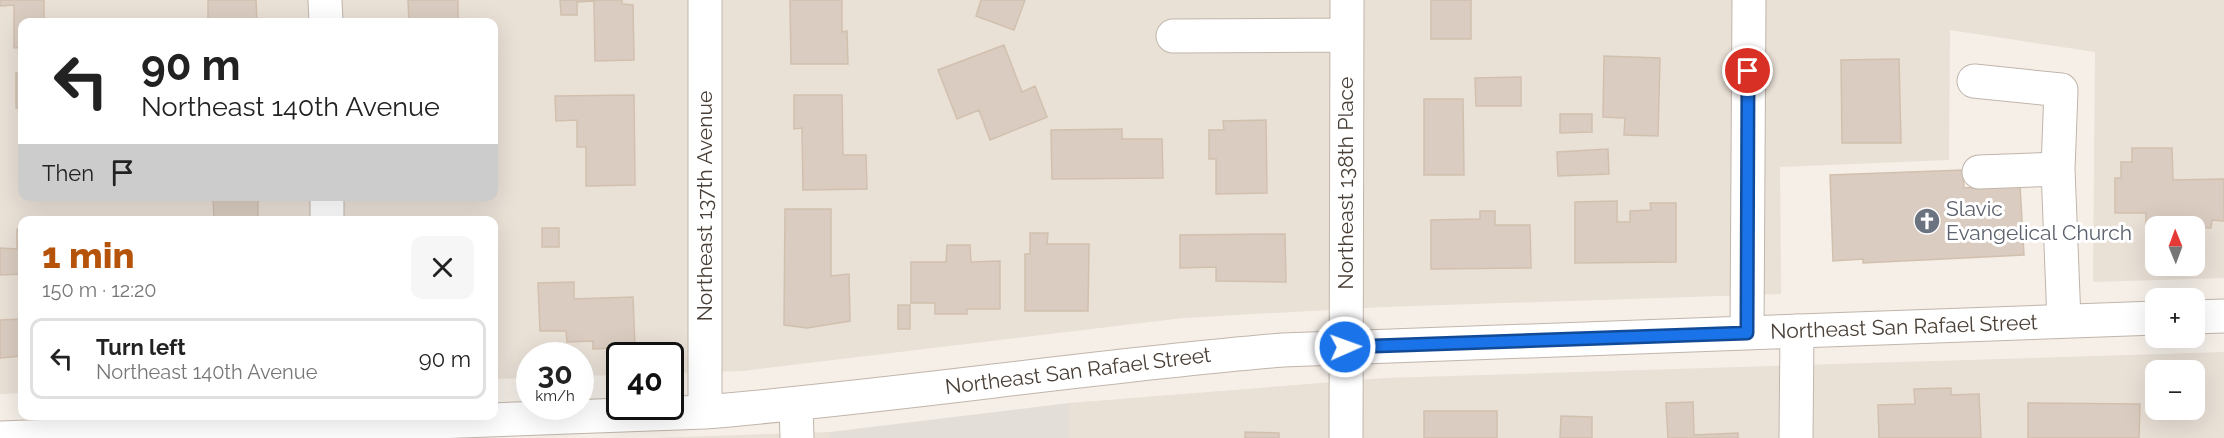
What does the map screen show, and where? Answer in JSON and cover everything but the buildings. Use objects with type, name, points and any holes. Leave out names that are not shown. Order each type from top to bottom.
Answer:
[{"type":"street","points":[[326,0],[326,18]]},
{"type":"street","name":"Northeast 137th Avenue","points":[[705,0],[705,412]]},
{"type":"street","name":"Northeast 138th Place","points":[[1346,438],[1347,0]]},
{"type":"street","points":[[1747,333],[1749,0]]},
{"type":"street","points":[[1173,36],[1347,35]]},
{"type":"street","points":[[1974,81],[2061,90],[2058,169],[2064,321]]},
{"type":"street","points":[[1980,172],[2058,169]]},
{"type":"street","points":[[2205,317],[2224,316]]},
{"type":"street","name":"Northeast San Rafael Street","points":[[498,417],[705,412],[796,405],[1146,363],[1283,350],[2145,318]]},
{"type":"street","points":[[1796,438],[1797,331]]},
{"type":"street","points":[[796,405],[797,438]]},
{"type":"street","name":"Northeast San Rafael Street","points":[[1,438],[370,420]]},
{"type":"shaded area","points":[[0,0],[2224,0],[2224,278],[2093,282],[2095,52],[1950,30],[1949,160],[1780,167],[1781,294],[1383,307],[1183,318],[742,371],[684,373],[684,342],[606,342],[606,375],[594,376],[594,342],[516,342],[516,378],[498,379],[498,216],[18,216],[18,393],[0,394]]},
{"type":"shaded area","points":[[2224,352],[2224,438],[1069,438],[1069,403],[1385,378]]},
{"type":"shaded area","points":[[1069,403],[1069,438],[830,438],[830,432]]},
{"type":"shaded area","points":[[830,432],[830,438],[652,438]]},
{"type":"place","name":"Slavic Evangelical Church","points":[[1927,221]]},
{"type":"route","points":[[1345,347],[1747,333],[1748,71]]}]
